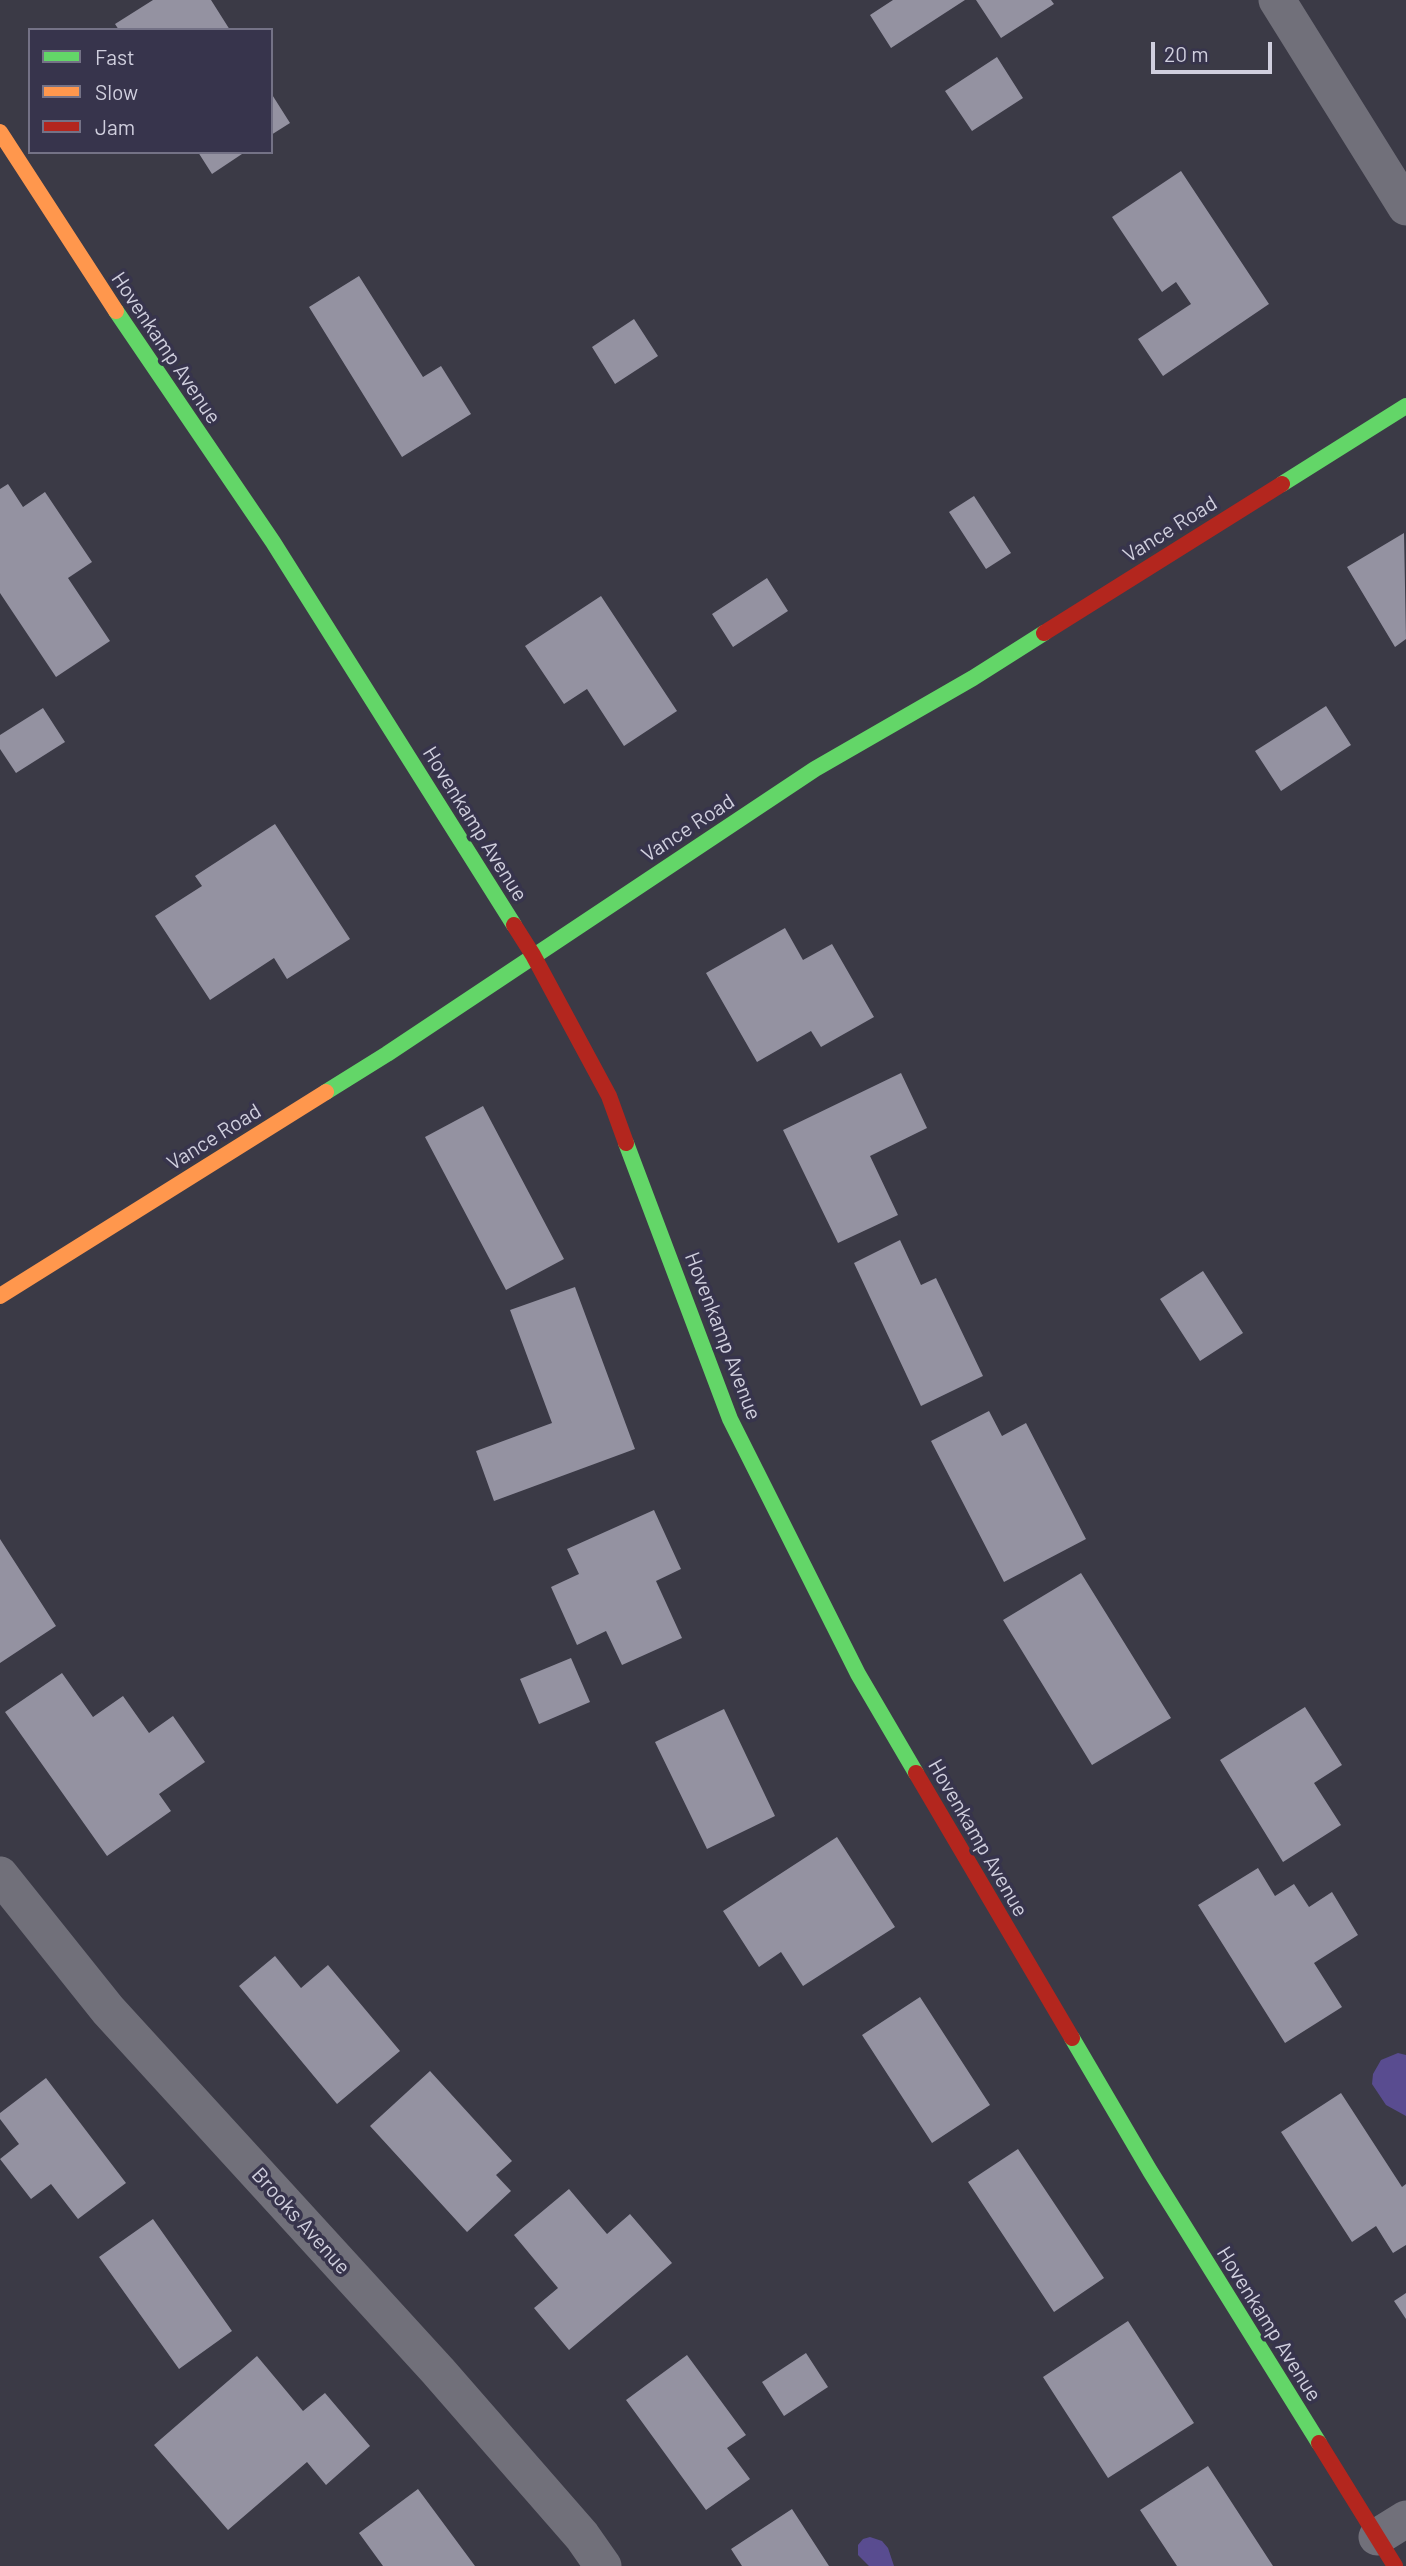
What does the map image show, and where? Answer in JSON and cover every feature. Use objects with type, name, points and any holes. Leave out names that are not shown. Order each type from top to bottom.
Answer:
[{"type":"street","points":[[1277,0],[1406,207]]},
{"type":"street","name":"Hovenkamp Avenue","points":[[0,132],[104,294],[273,541],[533,955],[609,1096],[730,1419],[858,1674],[1150,2171],[1393,2541]]},
{"type":"street","name":"Vance Road","points":[[0,1296],[387,1054],[815,769],[984,670],[1406,406]]},
{"type":"street","name":"Brooks Avenue","points":[[0,1875],[108,2010],[438,2371],[582,2536],[603,2566]]},
{"type":"shaded area","points":[[1398,2053],[1406,2055],[1406,2116],[1386,2105],[1372,2084],[1373,2074],[1381,2060]]},
{"type":"shaded area","points":[[870,2537],[882,2541],[888,2548],[894,2566],[869,2566],[858,2555],[858,2545],[863,2539]]},
{"type":"building","points":[[153,0],[211,0],[229,28],[118,28],[115,24]]},
{"type":"building","points":[[893,0],[965,0],[891,48],[870,15]]},
{"type":"building","points":[[976,0],[1051,0],[1054,4],[1001,38]]},
{"type":"building","points":[[997,57],[1023,98],[972,131],[945,91]]},
{"type":"building","points":[[273,96],[290,123],[273,134]]},
{"type":"building","points":[[199,154],[242,154],[212,174]]},
{"type":"building","points":[[1181,171],[1269,304],[1163,376],[1138,339],[1191,304],[1176,282],[1162,292],[1112,217]]},
{"type":"building","points":[[359,276],[423,377],[441,366],[471,414],[402,457],[309,307]]},
{"type":"building","points":[[634,319],[658,356],[615,384],[592,347]]},
{"type":"building","points":[[8,484],[23,507],[45,492],[92,562],[68,578],[110,641],[56,677],[0,593],[0,489]]},
{"type":"building","points":[[974,496],[1011,553],[986,569],[949,512]]},
{"type":"building","points":[[1404,533],[1406,639],[1395,647],[1347,567]]},
{"type":"building","points":[[767,578],[788,611],[733,647],[712,614]]},
{"type":"building","points":[[601,596],[677,711],[624,746],[587,689],[564,704],[525,646]]},
{"type":"building","points":[[1326,706],[1351,745],[1281,791],[1255,751]]},
{"type":"building","points":[[43,708],[65,742],[16,773],[0,749],[0,735]]},
{"type":"building","points":[[275,824],[350,939],[287,979],[274,958],[210,1000],[155,916],[202,886],[195,876]]},
{"type":"building","points":[[785,928],[803,960],[832,944],[874,1017],[821,1047],[811,1031],[757,1062],[706,973]]},
{"type":"building","points":[[901,1073],[927,1128],[870,1156],[898,1215],[838,1243],[783,1130]]},
{"type":"building","points":[[483,1106],[564,1259],[506,1290],[425,1137]]},
{"type":"building","points":[[900,1240],[921,1285],[936,1278],[983,1376],[921,1406],[854,1263]]},
{"type":"building","points":[[1203,1271],[1243,1333],[1200,1361],[1160,1299]]},
{"type":"building","points":[[575,1287],[635,1449],[494,1501],[476,1451],[552,1423],[510,1310]]},
{"type":"building","points":[[989,1411],[1002,1436],[1026,1423],[1086,1539],[1004,1582],[931,1441]]},
{"type":"building","points":[[654,1510],[681,1569],[656,1581],[682,1638],[622,1665],[606,1631],[577,1645],[551,1587],[579,1574],[567,1549]]},
{"type":"building","points":[[0,1539],[56,1626],[0,1663]]},
{"type":"building","points":[[1081,1573],[1171,1718],[1092,1765],[1003,1620]]},
{"type":"building","points":[[571,1658],[590,1702],[539,1724],[520,1679]]},
{"type":"building","points":[[62,1673],[93,1717],[123,1696],[149,1733],[173,1716],[205,1762],[159,1794],[171,1811],[107,1856],[5,1712]]},
{"type":"building","points":[[1305,1707],[1342,1765],[1314,1783],[1341,1825],[1283,1862],[1220,1760]]},
{"type":"building","points":[[724,1709],[775,1816],[707,1849],[655,1742]]},
{"type":"building","points":[[837,1837],[895,1927],[803,1986],[781,1952],[759,1967],[723,1911]]},
{"type":"building","points":[[1258,1868],[1275,1896],[1294,1884],[1309,1907],[1332,1892],[1358,1935],[1314,1963],[1342,2007],[1285,2043],[1198,1905]]},
{"type":"building","points":[[275,1956],[301,1988],[328,1965],[400,2051],[337,2104],[239,1986]]},
{"type":"building","points":[[920,1997],[990,2105],[932,2143],[862,2035]]},
{"type":"building","points":[[430,2071],[512,2161],[496,2175],[511,2191],[467,2232],[370,2126]]},
{"type":"building","points":[[46,2078],[126,2183],[78,2219],[51,2184],[31,2199],[0,2159],[19,2144],[0,2119],[0,2113]]},
{"type":"building","points":[[1341,2093],[1402,2187],[1406,2184],[1406,2245],[1393,2253],[1376,2226],[1352,2242],[1281,2132]]},
{"type":"building","points":[[1018,2149],[1104,2278],[1054,2312],[968,2182]]},
{"type":"building","points":[[569,2189],[607,2234],[630,2214],[672,2263],[569,2350],[534,2308],[558,2288],[514,2235]]},
{"type":"building","points":[[153,2219],[232,2331],[179,2369],[99,2257]]},
{"type":"building","points":[[1406,2293],[1406,2319],[1394,2301]]},
{"type":"building","points":[[1128,2321],[1194,2423],[1108,2478],[1043,2377]]},
{"type":"building","points":[[806,2353],[828,2387],[784,2416],[762,2382]]},
{"type":"building","points":[[687,2355],[746,2435],[727,2448],[750,2479],[706,2510],[626,2400]]},
{"type":"building","points":[[257,2356],[303,2411],[325,2393],[370,2446],[326,2485],[307,2462],[228,2530],[154,2445]]},
{"type":"building","points":[[1208,2466],[1273,2566],[1177,2566],[1140,2510]]},
{"type":"building","points":[[418,2489],[475,2566],[383,2566],[359,2533]]},
{"type":"building","points":[[792,2509],[829,2566],[742,2566],[731,2549]]},
{"type":"traffic: fast","points":[[116,311],[273,542],[514,925]]},
{"type":"traffic: fast","points":[[1282,484],[1406,406]]},
{"type":"traffic: fast","points":[[326,1092],[815,769],[973,678],[1044,633]]},
{"type":"traffic: fast","points":[[626,1143],[730,1419],[858,1674],[916,1773]]},
{"type":"traffic: fast","points":[[1072,2038],[1150,2171],[1319,2443]]},
{"type":"traffic: slow","points":[[0,132],[116,311]]},
{"type":"traffic: slow","points":[[0,1296],[326,1092]]},
{"type":"traffic: jam","points":[[1044,633],[1282,484]]},
{"type":"traffic: jam","points":[[514,925],[609,1096],[626,1143]]},
{"type":"traffic: jam","points":[[916,1773],[1072,2038]]},
{"type":"traffic: jam","points":[[1319,2443],[1395,2566]]}]
